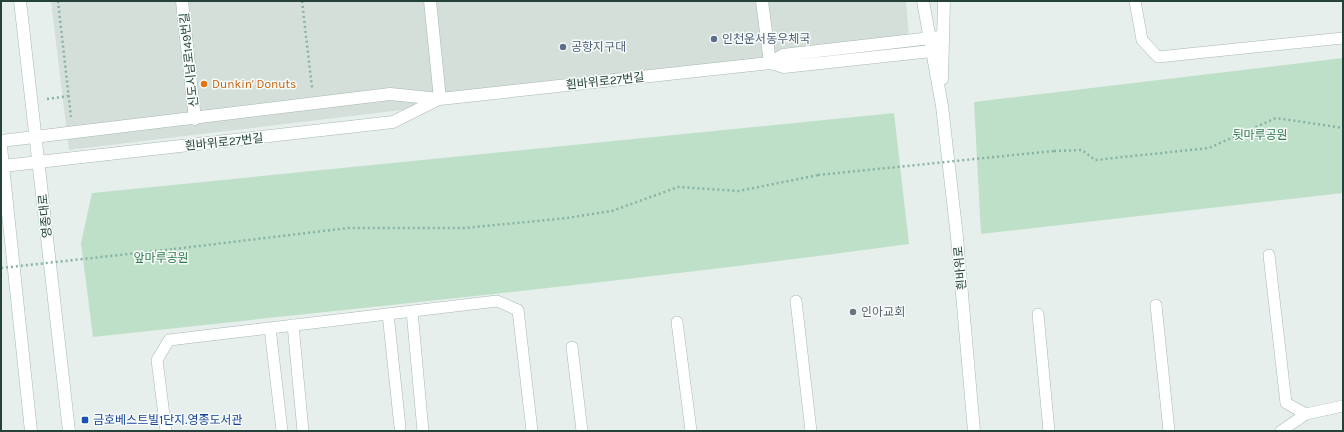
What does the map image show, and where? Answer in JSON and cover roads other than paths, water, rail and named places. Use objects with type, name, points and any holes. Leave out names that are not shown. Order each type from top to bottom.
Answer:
[{"type":"street","name":"영종대로","points":[[20,1],[33,100],[69,431]]},
{"type":"street","name":"신도시남로149번길","points":[[182,1],[195,119]]},
{"type":"street","points":[[430,1],[440,99]]},
{"type":"street","points":[[762,1],[770,62]]},
{"type":"street","name":"흰바위로","points":[[923,1],[930,38],[937,50],[957,237],[974,431]]},
{"type":"street","name":"흰바위로","points":[[937,50],[943,37],[944,1]]},
{"type":"street","name":"흰바위로27번길","points":[[1,141],[195,119],[390,94],[440,99],[770,62],[783,55],[943,37]]},
{"type":"street","name":"흰바위로27번길","points":[[770,62],[784,67],[937,50]]},
{"type":"street","name":"흰바위로27번길","points":[[3,166],[393,122],[440,99]]},
{"type":"street","points":[[1,147],[31,431]]},
{"type":"lane","points":[[1135,1],[1142,40],[1158,57],[1343,38]]},
{"type":"lane","points":[[1269,255],[1286,403],[1306,414]]},
{"type":"lane","points":[[166,431],[157,360],[169,340],[497,301],[518,310],[532,431]]},
{"type":"lane","points":[[796,301],[811,431]]},
{"type":"lane","points":[[1156,305],[1169,431]]},
{"type":"lane","points":[[412,311],[423,431]]},
{"type":"lane","points":[[388,314],[400,427]]},
{"type":"lane","points":[[1038,314],[1049,431]]},
{"type":"lane","points":[[677,322],[690,431]]},
{"type":"lane","points":[[293,325],[304,431]]},
{"type":"lane","points":[[270,328],[282,431]]},
{"type":"lane","points":[[572,347],[582,431]]},
{"type":"lane","points":[[1281,431],[1306,414],[1343,406]]},
{"type":"place","name":"인천운서동우체국","points":[[714,39]]},
{"type":"place","name":"공항지구대","points":[[563,47]]},
{"type":"place","name":"Dunkin' Donuts","points":[[204,84]]},
{"type":"place","name":"인아교회","points":[[853,312]]},
{"type":"place","name":"금호베스트빌1단지.영종도서관","points":[[85,420]]},
{"type":"park label","name":"뒷마루공원","points":[[1260,135]]},
{"type":"park label","name":"앞마루공원","points":[[161,258]]}]
